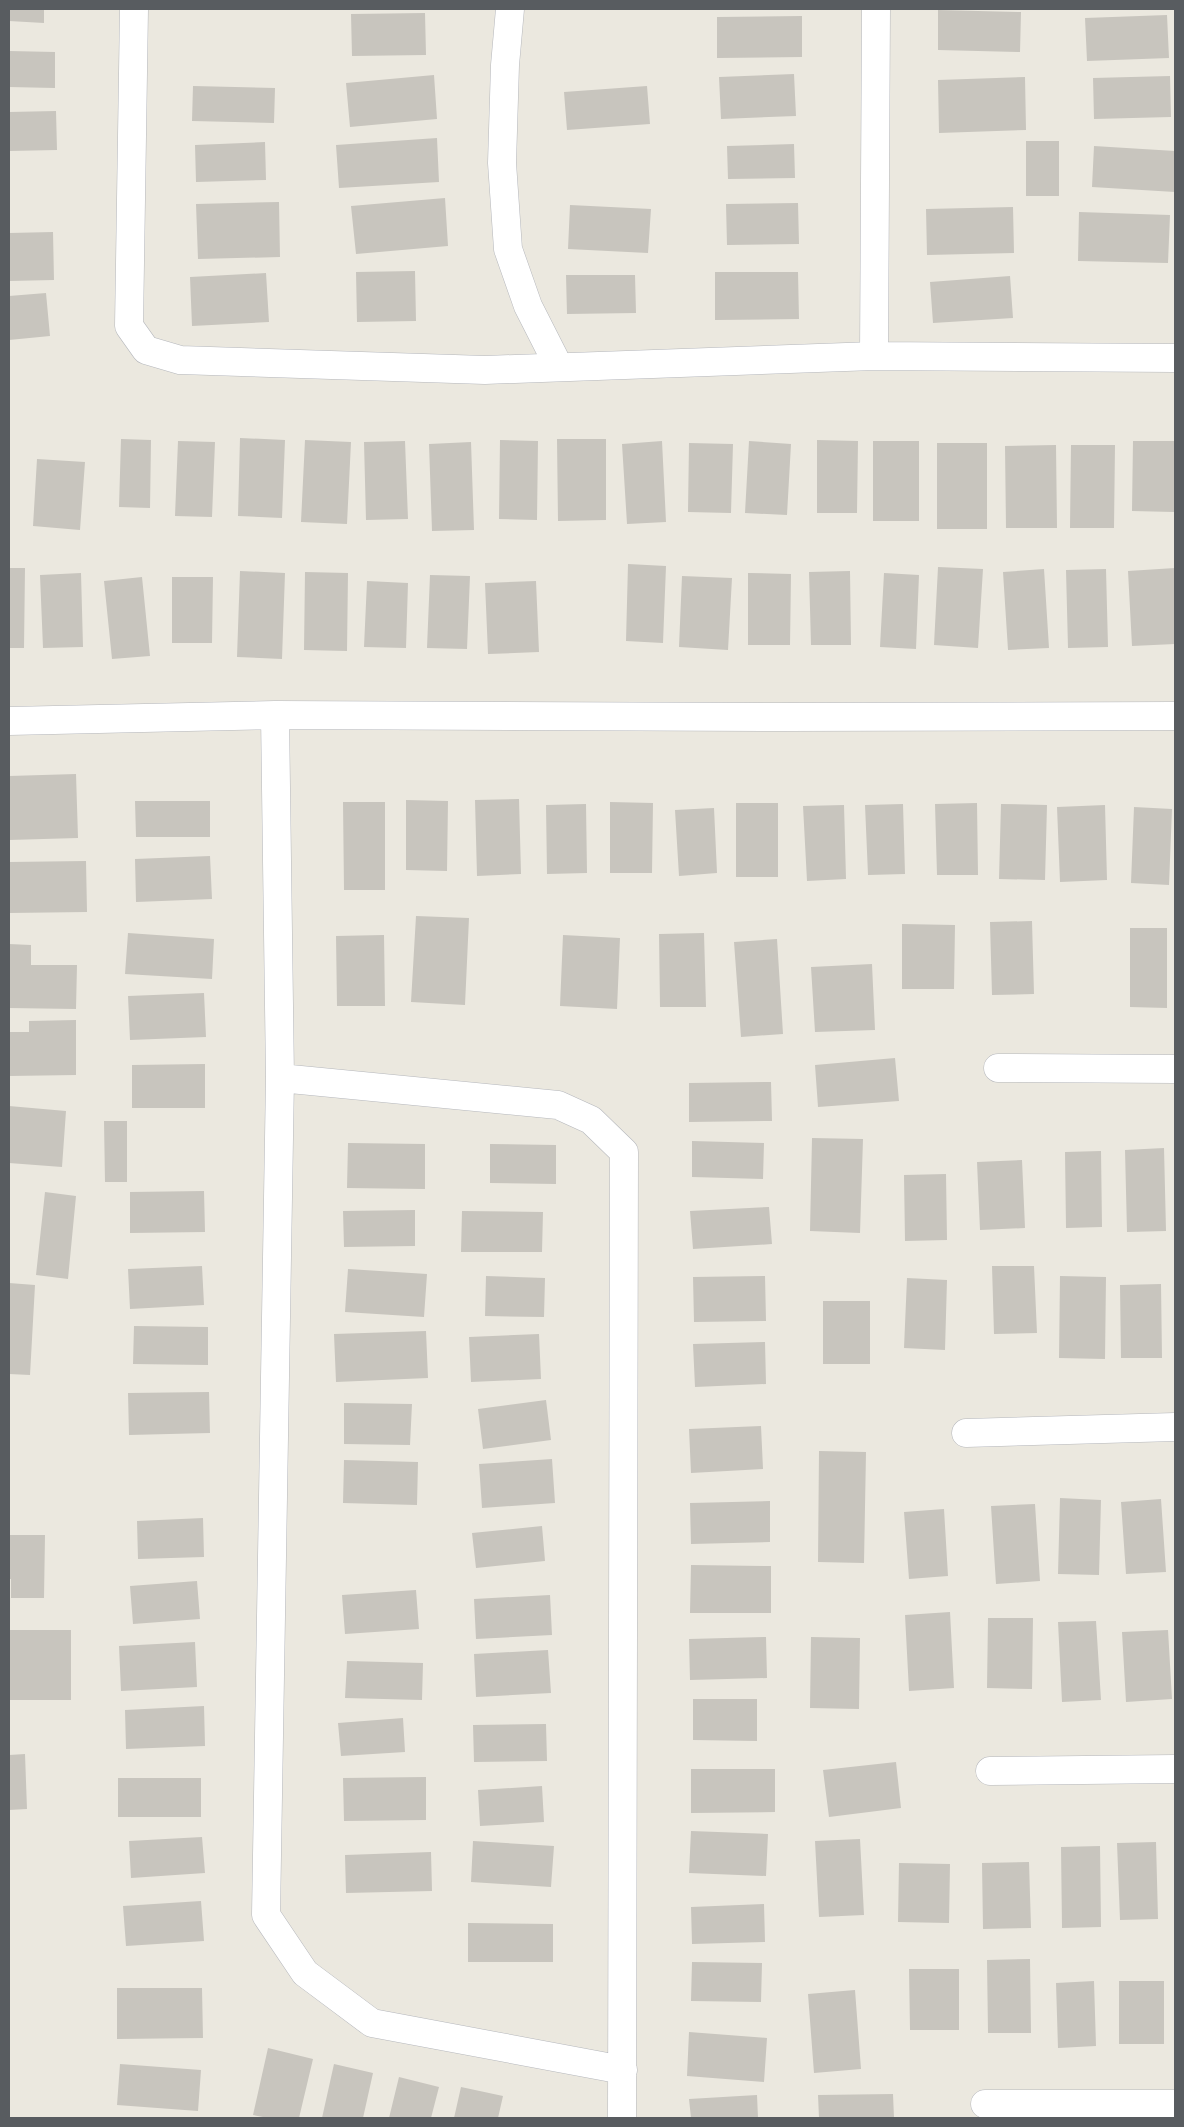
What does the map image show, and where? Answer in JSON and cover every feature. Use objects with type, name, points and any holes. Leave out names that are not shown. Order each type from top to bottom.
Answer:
[{"type":"street","points":[[134,9],[129,326],[146,350],[180,360],[485,370],[874,356],[1175,358]]},
{"type":"street","points":[[510,9],[505,65],[502,163],[508,249],[528,306],[559,367]]},
{"type":"street","points":[[874,356],[876,9]]},
{"type":"street","points":[[9,721],[275,715],[1175,716]]},
{"type":"street","points":[[275,715],[280,1078],[266,1915],[305,1973],[372,2024],[623,2070]]},
{"type":"street","points":[[998,1068],[1175,1069]]},
{"type":"street","points":[[280,1078],[558,1105],[591,1120],[624,1152],[622,2118]]},
{"type":"street","points":[[966,1433],[1175,1427]]},
{"type":"street","points":[[990,1771],[1175,1770]]},
{"type":"street","points":[[985,2104],[1175,2104]]},
{"type":"building","points":[[9,9],[44,9],[44,23],[9,21]]},
{"type":"building","points":[[938,10],[1021,12],[1020,52],[938,50]]},
{"type":"building","points":[[425,13],[426,55],[352,56],[351,14]]},
{"type":"building","points":[[1167,15],[1169,58],[1087,61],[1085,18]]},
{"type":"building","points":[[802,16],[802,57],[717,58],[717,17]]},
{"type":"building","points":[[9,51],[55,52],[55,88],[9,87]]},
{"type":"building","points":[[794,74],[796,116],[721,119],[719,77]]},
{"type":"building","points":[[434,75],[437,119],[350,127],[346,83]]},
{"type":"building","points":[[1170,76],[1171,117],[1094,119],[1093,78]]},
{"type":"building","points":[[1025,77],[1026,130],[939,133],[938,80]]},
{"type":"building","points":[[193,86],[275,88],[274,123],[192,121]]},
{"type":"building","points":[[647,86],[650,124],[567,130],[564,92]]},
{"type":"building","points":[[56,111],[57,150],[9,151],[9,112]]},
{"type":"building","points":[[437,138],[439,182],[339,188],[336,145]]},
{"type":"building","points":[[1026,141],[1059,141],[1059,196],[1026,196]]},
{"type":"building","points":[[265,142],[266,180],[196,182],[195,145]]},
{"type":"building","points":[[794,144],[795,178],[728,179],[727,146]]},
{"type":"building","points":[[1094,146],[1175,151],[1175,192],[1092,187]]},
{"type":"building","points":[[445,198],[448,246],[356,254],[351,206]]},
{"type":"building","points":[[279,202],[280,257],[198,259],[196,204]]},
{"type":"building","points":[[798,203],[799,244],[727,245],[726,204]]},
{"type":"building","points":[[570,205],[651,209],[648,253],[568,249]]},
{"type":"building","points":[[1013,207],[1014,253],[927,255],[926,209]]},
{"type":"building","points":[[1079,212],[1170,215],[1168,263],[1078,261]]},
{"type":"building","points":[[53,232],[54,280],[9,281],[9,233]]},
{"type":"building","points":[[415,271],[416,321],[357,322],[356,272]]},
{"type":"building","points":[[715,272],[798,272],[799,319],[715,320]]},
{"type":"building","points":[[266,273],[269,322],[192,326],[190,277]]},
{"type":"building","points":[[566,275],[635,275],[636,313],[567,314]]},
{"type":"building","points":[[1010,276],[1013,318],[933,323],[930,282]]},
{"type":"building","points":[[46,293],[50,336],[9,340],[9,296]]},
{"type":"building","points":[[240,438],[285,440],[282,518],[238,516]]},
{"type":"building","points":[[121,439],[151,440],[150,508],[119,507]]},
{"type":"building","points":[[557,439],[606,439],[606,520],[558,521]]},
{"type":"building","points":[[305,440],[351,442],[347,524],[301,522]]},
{"type":"building","points":[[500,440],[538,441],[537,520],[499,519]]},
{"type":"building","points":[[817,440],[858,441],[857,513],[817,513]]},
{"type":"building","points":[[178,441],[215,442],[212,517],[175,516]]},
{"type":"building","points":[[405,441],[408,519],[366,520],[364,442]]},
{"type":"building","points":[[662,441],[666,522],[627,524],[622,444]]},
{"type":"building","points":[[749,441],[791,444],[787,515],[745,513]]},
{"type":"building","points":[[873,441],[919,441],[919,521],[873,521]]},
{"type":"building","points":[[1133,441],[1175,441],[1174,512],[1132,511]]},
{"type":"building","points":[[471,442],[474,530],[432,531],[429,444]]},
{"type":"building","points":[[689,443],[733,444],[731,513],[688,512]]},
{"type":"building","points":[[937,443],[987,443],[987,529],[937,529]]},
{"type":"building","points":[[1056,445],[1057,528],[1006,528],[1005,446]]},
{"type":"building","points":[[1071,445],[1115,445],[1114,528],[1070,528]]},
{"type":"building","points":[[37,459],[85,462],[80,530],[33,526]]},
{"type":"building","points":[[628,564],[666,566],[663,643],[626,641]]},
{"type":"building","points":[[938,567],[983,569],[978,648],[934,645]]},
{"type":"building","points":[[9,568],[25,568],[24,648],[9,648]]},
{"type":"building","points":[[1175,568],[1175,644],[1132,646],[1128,571]]},
{"type":"building","points":[[1044,569],[1049,648],[1008,650],[1003,572]]},
{"type":"building","points":[[1106,569],[1108,647],[1068,648],[1066,570]]},
{"type":"building","points":[[240,571],[285,573],[282,659],[237,657]]},
{"type":"building","points":[[850,571],[851,645],[811,645],[809,572]]},
{"type":"building","points":[[305,572],[348,573],[347,651],[304,650]]},
{"type":"building","points":[[81,573],[83,647],[43,648],[40,575]]},
{"type":"building","points":[[748,573],[791,574],[790,645],[748,645]]},
{"type":"building","points":[[884,573],[919,575],[916,649],[880,647]]},
{"type":"building","points":[[430,575],[470,576],[467,649],[427,648]]},
{"type":"building","points":[[682,576],[732,578],[728,650],[679,647]]},
{"type":"building","points":[[142,577],[150,656],[112,659],[104,581]]},
{"type":"building","points":[[172,577],[213,577],[212,643],[172,643]]},
{"type":"building","points":[[367,581],[408,583],[406,648],[364,647]]},
{"type":"building","points":[[536,581],[539,652],[488,654],[485,583]]},
{"type":"building","points":[[76,774],[78,838],[9,840],[9,776]]},
{"type":"building","points":[[519,799],[521,874],[477,876],[475,800]]},
{"type":"building","points":[[406,800],[448,801],[447,871],[406,870]]},
{"type":"building","points":[[135,801],[210,801],[210,837],[136,837]]},
{"type":"building","points":[[343,802],[385,802],[385,890],[344,890]]},
{"type":"building","points":[[610,802],[653,803],[652,873],[610,873]]},
{"type":"building","points":[[736,803],[778,803],[778,877],[736,877]]},
{"type":"building","points":[[977,803],[978,875],[937,875],[935,804]]},
{"type":"building","points":[[586,804],[587,873],[547,874],[546,805]]},
{"type":"building","points":[[903,804],[905,874],[868,875],[865,805]]},
{"type":"building","points":[[1001,804],[1047,805],[1045,880],[999,879]]},
{"type":"building","points":[[844,805],[846,879],[807,881],[803,806]]},
{"type":"building","points":[[1105,805],[1107,880],[1060,882],[1057,807]]},
{"type":"building","points":[[1134,807],[1172,809],[1169,885],[1131,883]]},
{"type":"building","points":[[714,808],[717,873],[679,876],[675,810]]},
{"type":"building","points":[[210,856],[212,899],[136,902],[135,859]]},
{"type":"building","points":[[86,861],[87,912],[9,913],[9,862]]},
{"type":"building","points":[[416,916],[469,918],[465,1005],[411,1002]]},
{"type":"building","points":[[1032,921],[1034,994],[992,995],[990,922]]},
{"type":"building","points":[[902,924],[955,925],[954,989],[902,989]]},
{"type":"building","points":[[1130,928],[1167,928],[1167,1008],[1130,1007]]},
{"type":"building","points":[[128,933],[214,939],[212,979],[125,974]]},
{"type":"building","points":[[704,933],[706,1007],[660,1007],[659,934]]},
{"type":"building","points":[[384,935],[385,1006],[337,1006],[336,936]]},
{"type":"building","points":[[563,935],[620,938],[617,1009],[560,1006]]},
{"type":"building","points":[[777,939],[783,1034],[741,1037],[734,942]]},
{"type":"building","points":[[9,944],[31,945],[31,965],[77,965],[76,1009],[9,1008]]},
{"type":"building","points":[[872,964],[875,1030],[815,1032],[811,967]]},
{"type":"building","points":[[204,993],[206,1037],[130,1040],[128,996]]},
{"type":"building","points":[[76,1020],[76,1075],[9,1076],[9,1032],[29,1032],[29,1021]]},
{"type":"building","points":[[895,1058],[899,1101],[818,1107],[815,1065]]},
{"type":"building","points":[[205,1064],[205,1108],[132,1108],[132,1065]]},
{"type":"building","points":[[771,1082],[772,1121],[689,1122],[689,1083]]},
{"type":"building","points":[[9,1106],[66,1111],[62,1167],[9,1163]]},
{"type":"building","points":[[104,1121],[127,1121],[127,1182],[105,1182]]},
{"type":"building","points":[[812,1138],[863,1139],[860,1233],[810,1231]]},
{"type":"building","points":[[692,1141],[764,1143],[763,1179],[692,1177]]},
{"type":"building","points":[[348,1143],[425,1144],[425,1189],[347,1188]]},
{"type":"building","points":[[490,1144],[556,1145],[556,1184],[490,1183]]},
{"type":"building","points":[[1164,1148],[1166,1231],[1127,1232],[1125,1150]]},
{"type":"building","points":[[1101,1151],[1102,1227],[1066,1228],[1065,1152]]},
{"type":"building","points":[[1022,1160],[1025,1228],[980,1230],[977,1162]]},
{"type":"building","points":[[946,1174],[947,1240],[905,1241],[904,1175]]},
{"type":"building","points":[[204,1191],[205,1232],[130,1233],[130,1192]]},
{"type":"building","points":[[45,1192],[76,1196],[68,1279],[36,1275]]},
{"type":"building","points":[[769,1207],[772,1244],[693,1249],[690,1211]]},
{"type":"building","points":[[415,1210],[415,1246],[344,1247],[343,1211]]},
{"type":"building","points":[[462,1211],[543,1212],[542,1252],[461,1252]]},
{"type":"building","points":[[202,1266],[204,1305],[130,1309],[128,1269]]},
{"type":"building","points":[[992,1266],[1034,1266],[1037,1333],[994,1334]]},
{"type":"building","points":[[348,1269],[427,1274],[424,1317],[345,1312]]},
{"type":"building","points":[[486,1276],[545,1278],[544,1317],[485,1316]]},
{"type":"building","points":[[765,1276],[766,1321],[694,1322],[693,1277]]},
{"type":"building","points":[[1060,1276],[1106,1277],[1105,1359],[1059,1358]]},
{"type":"building","points":[[907,1278],[947,1280],[945,1350],[904,1348]]},
{"type":"building","points":[[9,1283],[35,1285],[30,1375],[9,1374]]},
{"type":"building","points":[[1161,1284],[1162,1358],[1121,1358],[1120,1285]]},
{"type":"building","points":[[823,1301],[870,1301],[870,1364],[823,1364]]},
{"type":"building","points":[[134,1326],[208,1327],[208,1365],[133,1364]]},
{"type":"building","points":[[426,1331],[428,1378],[336,1382],[334,1334]]},
{"type":"building","points":[[539,1334],[541,1379],[471,1382],[469,1337]]},
{"type":"building","points":[[765,1342],[766,1384],[695,1387],[693,1344]]},
{"type":"building","points":[[209,1392],[210,1433],[129,1435],[128,1393]]},
{"type":"building","points":[[546,1400],[551,1440],[483,1449],[478,1409]]},
{"type":"building","points":[[344,1403],[412,1404],[410,1445],[344,1444]]},
{"type":"building","points":[[761,1426],[763,1469],[691,1473],[689,1429]]},
{"type":"building","points":[[819,1451],[866,1452],[864,1563],[818,1562]]},
{"type":"building","points":[[552,1459],[555,1503],[482,1508],[479,1464]]},
{"type":"building","points":[[344,1460],[418,1462],[417,1505],[343,1503]]},
{"type":"building","points":[[1060,1498],[1101,1500],[1099,1575],[1058,1574]]},
{"type":"building","points":[[1161,1499],[1166,1572],[1126,1574],[1121,1502]]},
{"type":"building","points":[[770,1501],[770,1542],[691,1544],[690,1503]]},
{"type":"building","points":[[1035,1504],[1040,1581],[996,1584],[991,1506]]},
{"type":"building","points":[[944,1509],[948,1576],[909,1579],[904,1512]]},
{"type":"building","points":[[203,1518],[204,1557],[138,1559],[137,1521]]},
{"type":"building","points":[[542,1526],[545,1561],[476,1568],[472,1533]]},
{"type":"building","points":[[9,1535],[45,1535],[44,1598],[11,1598]]},
{"type":"building","points":[[691,1565],[771,1566],[771,1613],[690,1613]]},
{"type":"building","points":[[197,1581],[200,1619],[133,1624],[130,1586]]},
{"type":"building","points":[[416,1590],[419,1629],[345,1634],[342,1595]]},
{"type":"building","points":[[550,1595],[552,1635],[476,1639],[474,1599]]},
{"type":"building","points":[[950,1612],[954,1688],[909,1691],[905,1615]]},
{"type":"building","points":[[988,1618],[1033,1618],[1032,1689],[987,1688]]},
{"type":"building","points":[[1096,1621],[1101,1700],[1062,1702],[1058,1622]]},
{"type":"building","points":[[9,1630],[71,1630],[71,1700],[9,1700]]},
{"type":"building","points":[[1168,1630],[1172,1699],[1126,1702],[1122,1632]]},
{"type":"building","points":[[766,1637],[767,1678],[690,1680],[689,1639]]},
{"type":"building","points":[[811,1637],[860,1638],[859,1709],[810,1708]]},
{"type":"building","points":[[195,1642],[197,1687],[121,1691],[119,1646]]},
{"type":"building","points":[[548,1650],[551,1693],[476,1697],[474,1654]]},
{"type":"building","points":[[347,1661],[423,1663],[422,1700],[345,1698]]},
{"type":"building","points":[[693,1699],[757,1699],[757,1741],[693,1740]]},
{"type":"building","points":[[204,1706],[205,1746],[126,1749],[125,1710]]},
{"type":"building","points":[[403,1718],[405,1752],[341,1756],[338,1723]]},
{"type":"building","points":[[546,1724],[547,1761],[474,1762],[473,1725]]},
{"type":"building","points":[[25,1754],[27,1809],[9,1810],[9,1755]]},
{"type":"building","points":[[896,1762],[901,1808],[829,1817],[823,1770]]},
{"type":"building","points":[[691,1769],[775,1769],[775,1812],[691,1813]]},
{"type":"building","points":[[426,1777],[426,1820],[344,1821],[343,1778]]},
{"type":"building","points":[[118,1778],[201,1778],[201,1817],[118,1817]]},
{"type":"building","points":[[542,1786],[544,1822],[480,1826],[478,1790]]},
{"type":"building","points":[[691,1831],[768,1834],[766,1876],[689,1873]]},
{"type":"building","points":[[202,1837],[205,1873],[131,1878],[129,1841]]},
{"type":"building","points":[[860,1839],[864,1915],[819,1917],[815,1841]]},
{"type":"building","points":[[473,1841],[554,1846],[551,1887],[471,1882]]},
{"type":"building","points":[[1156,1842],[1158,1919],[1120,1920],[1117,1843]]},
{"type":"building","points":[[1100,1846],[1101,1927],[1062,1928],[1061,1847]]},
{"type":"building","points":[[431,1852],[432,1891],[346,1893],[345,1855]]},
{"type":"building","points":[[1029,1862],[1031,1928],[983,1929],[982,1863]]},
{"type":"building","points":[[899,1863],[950,1864],[949,1923],[898,1922]]},
{"type":"building","points":[[201,1901],[204,1941],[126,1946],[123,1906]]},
{"type":"building","points":[[764,1904],[765,1942],[692,1944],[691,1907]]},
{"type":"building","points":[[468,1923],[553,1924],[553,1962],[468,1962]]},
{"type":"building","points":[[1030,1959],[1031,2033],[988,2033],[987,1960]]},
{"type":"building","points":[[692,1962],[762,1963],[761,2002],[691,2001]]},
{"type":"building","points":[[909,1969],[959,1969],[959,2030],[910,2030]]},
{"type":"building","points":[[1094,1981],[1096,2046],[1058,2048],[1056,1983]]},
{"type":"building","points":[[1119,1981],[1164,1981],[1164,2044],[1119,2044]]},
{"type":"building","points":[[117,1988],[202,1988],[203,2038],[117,2039]]},
{"type":"building","points":[[855,1990],[861,2069],[814,2073],[808,1994]]},
{"type":"building","points":[[689,2032],[767,2038],[764,2082],[687,2076]]},
{"type":"building","points":[[268,2048],[313,2059],[299,2118],[268,2118],[253,2115]]},
{"type":"building","points":[[120,2064],[201,2070],[198,2111],[117,2105]]},
{"type":"building","points":[[334,2064],[373,2073],[363,2118],[322,2118]]},
{"type":"building","points":[[399,2077],[439,2087],[431,2118],[389,2118]]},
{"type":"building","points":[[461,2087],[503,2096],[498,2118],[454,2118]]},
{"type":"building","points":[[893,2094],[894,2118],[819,2118],[818,2095]]},
{"type":"building","points":[[757,2095],[758,2118],[691,2118],[689,2099]]}]
